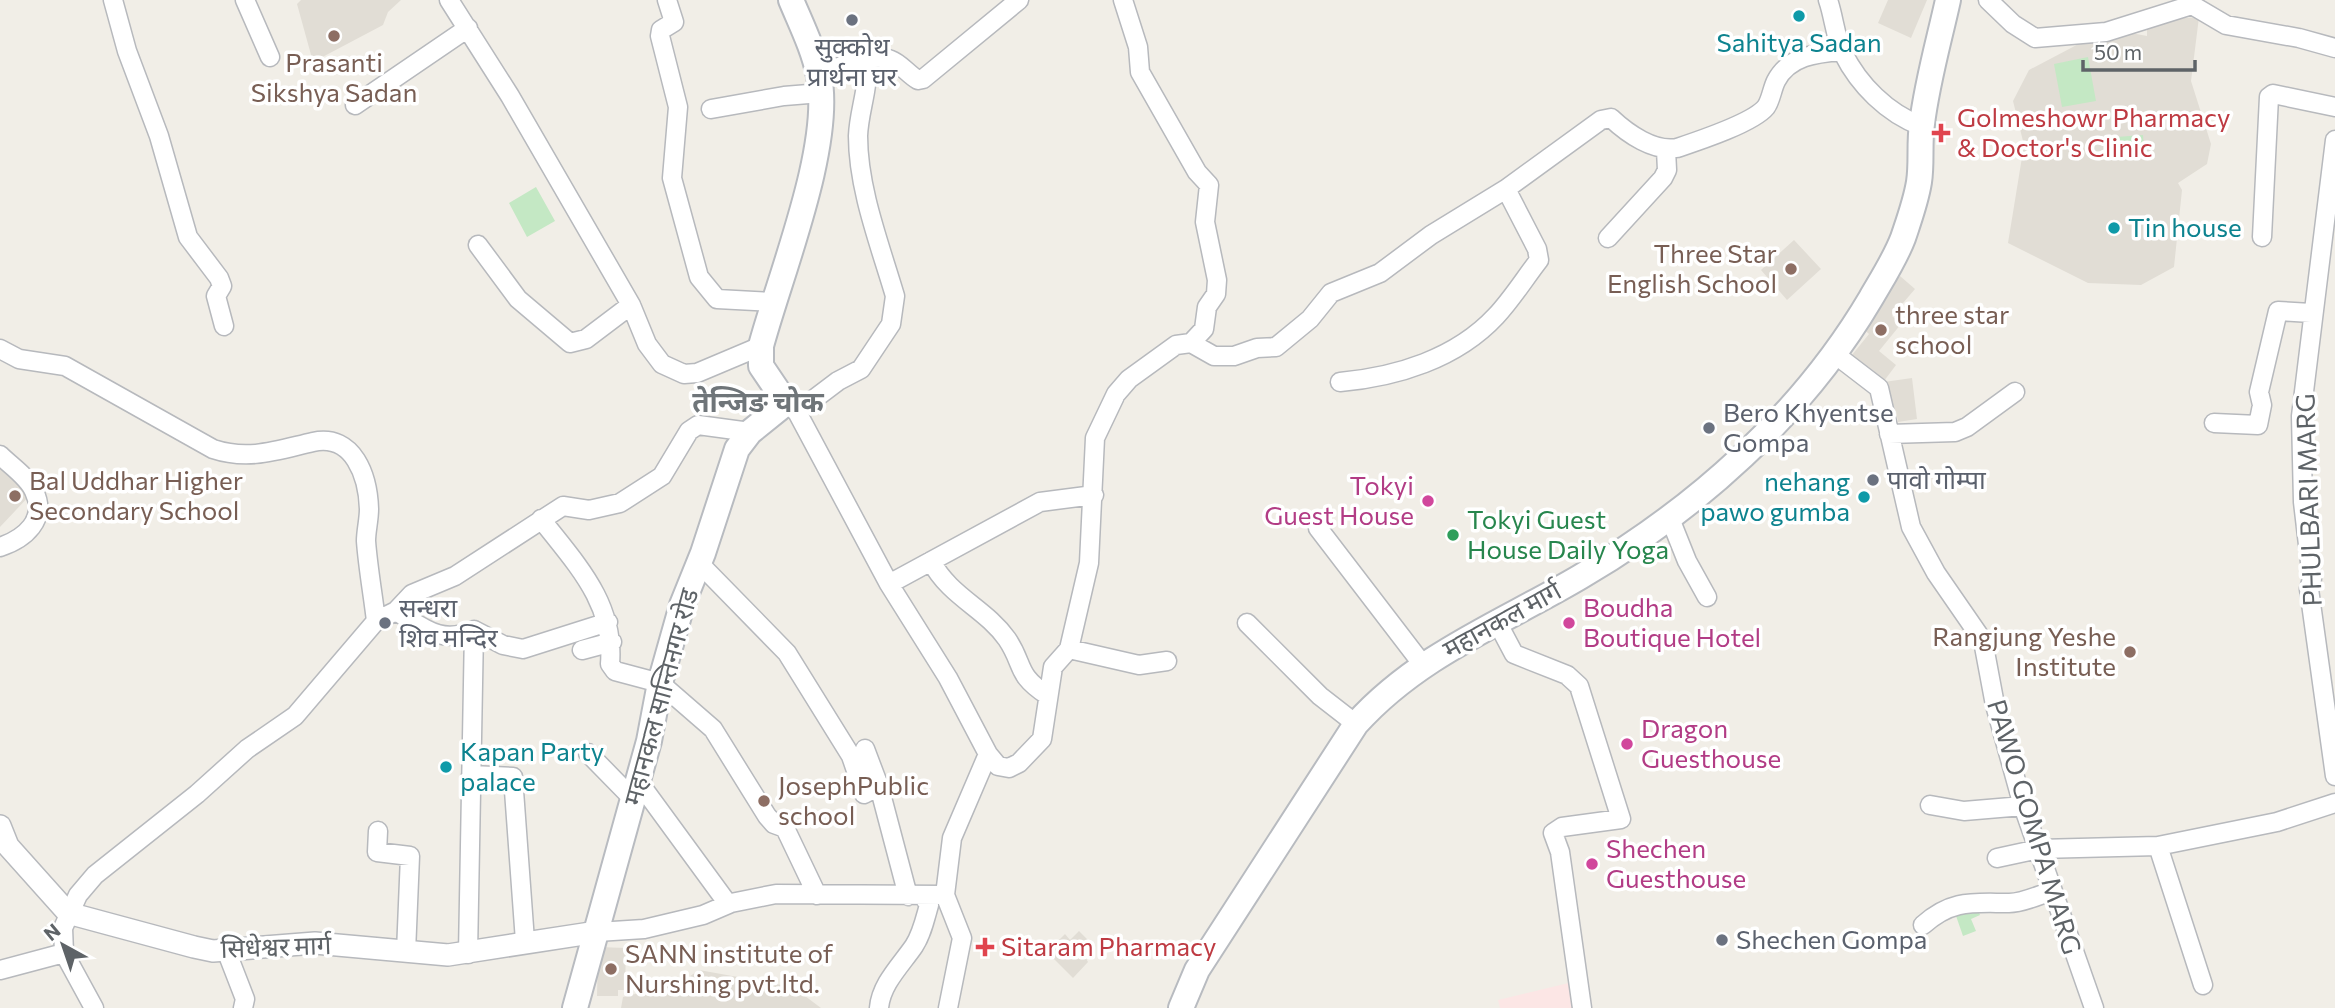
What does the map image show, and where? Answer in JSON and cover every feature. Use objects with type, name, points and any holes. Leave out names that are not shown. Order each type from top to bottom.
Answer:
[{"type":"main road","points":[[791,407],[761,366],[761,346],[816,153],[820,83],[792,0]]},
{"type":"main road","name":"महानकल मार्ग","points":[[1181,1008],[1197,970],[1356,724],[1370,708],[1423,665],[1496,620],[1581,576],[1669,516],[1722,475],[1787,412],[1836,355],[1903,239],[1919,181],[1921,126],[1948,0]]},
{"type":"main road","points":[[753,429],[766,372]]},
{"type":"main road","name":"महानकल सान्तिनगर रोड","points":[[575,1008],[636,790],[660,683],[682,605],[699,564],[737,449],[753,429],[791,407]]},
{"type":"street","points":[[113,0],[127,51],[159,136],[188,237],[222,286],[216,296],[224,326]]},
{"type":"street","points":[[245,0],[270,57]]},
{"type":"street","points":[[449,0],[631,306],[648,344],[662,364],[684,374],[702,371],[761,346]]},
{"type":"street","points":[[667,0],[674,22],[661,30],[660,36],[678,107],[672,178],[699,277],[717,299],[773,302]]},
{"type":"street","points":[[711,109],[784,96],[820,83],[866,60],[892,60],[908,74],[918,80],[923,79],[1019,0]]},
{"type":"street","points":[[866,60],[866,95],[858,136],[860,167],[895,296],[894,310],[884,338],[861,369],[791,407],[888,584],[948,678],[988,754],[998,766],[1009,768],[1030,755],[1042,739],[1053,667],[1069,649],[1089,563],[1095,438],[1116,394],[1129,379],[1159,355],[1176,345],[1191,342],[1204,329],[1207,307],[1216,295],[1217,280],[1205,222],[1209,185],[1197,172],[1140,72],[1138,47],[1123,0]]},
{"type":"street","points":[[1828,0],[1842,51],[1860,80],[1885,106],[1903,119],[1921,126]]},
{"type":"street","points":[[1988,0],[2013,24],[2035,38],[2106,32],[2192,5],[2226,25],[2299,38],[2335,48]]},
{"type":"street","points":[[355,105],[468,28]]},
{"type":"street","points":[[1191,342],[1214,356],[1234,356],[1257,348],[1276,347],[1310,319],[1331,293],[1380,273],[1506,189],[1601,120],[1611,118],[1622,128],[1666,150],[1693,143],[1766,107],[1777,79],[1793,62],[1815,54],[1842,51]]},
{"type":"street","points":[[2262,237],[2269,97],[2273,94],[2335,107]]},
{"type":"street","name":"PHULBARI MARG","points":[[2335,139],[2301,416],[2303,502],[2312,579],[2309,590],[2333,746],[2335,776]]},
{"type":"street","points":[[1608,238],[1663,178],[1667,170],[1666,150]]},
{"type":"street","points":[[1340,382],[1382,378],[1458,349],[1496,317],[1539,260],[1537,249],[1506,189]]},
{"type":"street","points":[[478,246],[518,299],[570,344],[586,340],[631,306]]},
{"type":"street","points":[[2214,423],[2258,425],[2262,405],[2259,392],[2278,311],[2312,313]]},
{"type":"street","points":[[0,349],[19,359],[65,366],[204,444],[233,456],[275,452],[317,441],[338,443],[359,460],[369,508],[366,540],[376,621]]},
{"type":"street","name":"PAWO GOMPA MARG","points":[[1836,355],[1879,388],[1911,527],[1936,573],[1983,641],[1995,705],[2023,807],[2094,1008]]},
{"type":"street","points":[[1889,434],[1955,432],[1967,427],[2015,392]]},
{"type":"street","points":[[94,1008],[64,953],[64,928],[68,913],[94,875],[197,794],[247,749],[295,716],[376,621],[396,611],[412,594],[455,576],[563,506],[589,510],[620,503],[662,476],[689,431],[698,425],[753,429]]},
{"type":"street","points":[[0,455],[35,492],[38,510],[30,531],[15,542],[0,547]]},
{"type":"street","points":[[888,584],[1040,502],[1094,495]]},
{"type":"street","points":[[1669,516],[1687,561],[1707,597]]},
{"type":"street","points":[[541,519],[595,589],[608,622],[612,642],[610,664],[615,671],[660,683],[713,729],[768,816],[774,824],[785,828],[817,895]]},
{"type":"street","points":[[1318,528],[1423,665]]},
{"type":"street","points":[[931,561],[958,597],[992,622],[1008,641],[1028,683],[1047,695]]},
{"type":"street","points":[[699,564],[787,653],[851,756],[864,794],[879,786]]},
{"type":"street","points":[[396,611],[436,635],[458,637],[474,630]]},
{"type":"street","points":[[1496,620],[1514,653],[1567,675],[1579,686],[1621,819],[1562,827],[1552,833],[1560,852],[1582,1008]]},
{"type":"street","points":[[474,630],[503,645],[523,649],[608,622]]},
{"type":"street","points":[[1247,622],[1320,696],[1356,724]]},
{"type":"street","points":[[468,954],[474,630]]},
{"type":"street","points":[[582,650],[612,642]]},
{"type":"street","points":[[1069,649],[1139,665],[1167,661]]},
{"type":"street","points":[[865,749],[915,896],[929,905],[916,944],[890,980],[880,1008]]},
{"type":"street","points":[[588,753],[636,790],[728,904]]},
{"type":"street","points":[[948,1008],[962,938],[945,895],[952,838],[988,754]]},
{"type":"street","points":[[471,775],[513,777],[525,941]]},
{"type":"street","points":[[1997,858],[2039,849],[2158,846],[2277,821],[2335,803]]},
{"type":"street","points":[[1930,805],[1965,811],[2023,807]]},
{"type":"street","points":[[0,826],[8,846],[68,913]]},
{"type":"street","points":[[378,831],[377,852],[410,856],[406,952]]},
{"type":"street","points":[[2158,846],[2203,985]]},
{"type":"street","points":[[1923,925],[1941,909],[1984,900],[2012,903],[2052,891]]},
{"type":"street","points":[[597,932],[644,929],[703,915],[728,904],[776,894],[945,895]]},
{"type":"street","name":"सिधेश्वर मार्ग","points":[[68,913],[194,947],[226,950],[295,942],[406,952],[468,954],[525,941],[597,932]]},
{"type":"street","points":[[226,950],[245,999],[243,1008]]},
{"type":"street","points":[[0,970],[64,953]]},
{"type":"shaded area","name":"Prasanti Sikshya Sadan","points":[[301,0],[401,0],[388,12],[383,25],[313,62],[297,4]]},
{"type":"shaded area","points":[[1888,0],[1927,0],[1911,38],[1878,23]]},
{"type":"shaded area","points":[[2199,17],[2191,81],[2211,144],[2207,164],[2178,183],[2182,190],[2174,267],[2141,285],[2088,283],[2008,243],[2024,145],[2013,101],[2029,70],[2088,39],[2131,33],[2147,36],[2147,21]]},
{"type":"shaded area","name":"Three Star English School","points":[[1794,240],[1821,269],[1787,300],[1761,270]]},
{"type":"shaded area","name":"three star school","points":[[1900,276],[1915,289],[1892,316],[1901,324],[1879,351],[1896,365],[1884,381],[1852,355],[1869,334],[1860,326]]},
{"type":"shaded area","points":[[1912,378],[1917,419],[1898,422],[1896,411],[1887,412],[1884,382]]},
{"type":"shaded area","name":"Bal Uddhar Higher Secondary School","points":[[0,461],[32,493],[0,527]]},
{"type":"shaded area","points":[[1079,931],[1089,941],[1081,949],[1088,962],[1073,978],[1047,952],[1065,934],[1070,940]]},
{"type":"shaded area","name":"SANN institute of Nurshing pvt.ltd.","points":[[598,947],[626,948],[625,990],[618,990],[618,996],[597,996]]},
{"type":"shaded area","points":[[699,970],[793,987],[821,1008],[621,1008],[623,997],[680,983]]},
{"type":"shaded area","points":[[1577,981],[1582,1008],[1500,1008],[1498,1000]]},
{"type":"green space","points":[[2088,57],[2096,101],[2062,107],[2054,64]]},
{"type":"green space","points":[[2143,135],[2144,150],[2105,154],[2103,138]]},
{"type":"green space","points":[[536,187],[555,221],[527,237],[509,203]]},
{"type":"green space","points":[[1976,905],[1980,915],[1971,919],[1976,931],[1963,936],[1955,913]]},
{"type":"place","name":"Sahitya Sadan","points":[[1799,16]]},
{"type":"place","name":"सुक्कोथ प्रार्थना घर","points":[[852,20]]},
{"type":"place","name":"Prasanti Sikshya Sadan","points":[[334,36]]},
{"type":"place","name":"Golmeshowr Pharmacy & Doctor's Clinic","points":[[1941,133]]},
{"type":"place","name":"Tin house","points":[[2114,228]]},
{"type":"place","name":"Three Star English School","points":[[1791,269]]},
{"type":"place","name":"three star school","points":[[1881,330]]},
{"type":"place","name":"Bero Khyentse Gompa","points":[[1709,428]]},
{"type":"place","name":"पावो गोम्पा","points":[[1873,480]]},
{"type":"place","name":"Bal Uddhar Higher Secondary School","points":[[15,496]]},
{"type":"place","name":"nehang pawo gumba","points":[[1864,497]]},
{"type":"place","name":"Tokyi Guest House","points":[[1428,501]]},
{"type":"place","name":"Tokyi Guest House Daily Yoga","points":[[1453,535]]},
{"type":"place","name":"सन्धरा शिव मन्दिर","points":[[385,623]]},
{"type":"place","name":"Boudha Boutique Hotel","points":[[1569,623]]},
{"type":"place","name":"Rangjung Yeshe Institute","points":[[2130,652]]},
{"type":"place","name":"Dragon Guesthouse","points":[[1627,744]]},
{"type":"place","name":"Kapan Party palace","points":[[446,767]]},
{"type":"place","name":"JosephPublic school","points":[[764,801]]},
{"type":"place","name":"Shechen Guesthouse","points":[[1592,864]]},
{"type":"place","name":"Shechen Gompa","points":[[1722,940]]},
{"type":"place","name":"Sitaram Pharmacy","points":[[985,947]]},
{"type":"place","name":"SANN institute of Nurshing pvt.ltd.","points":[[611,969]]},
{"type":"district","name":"तेन्जिङ चोक","points":[[758,402]]}]
